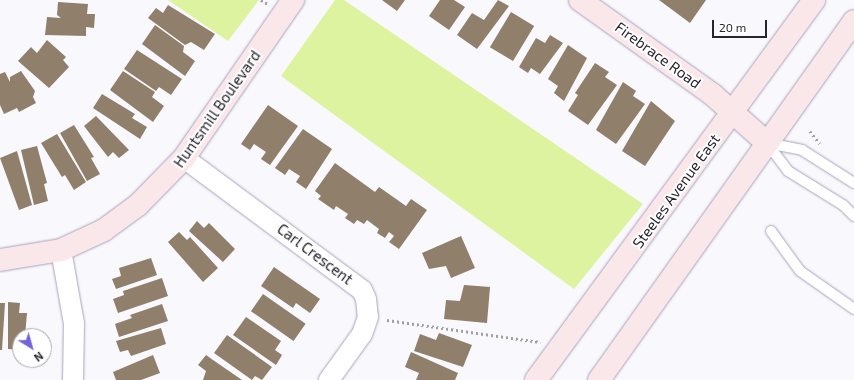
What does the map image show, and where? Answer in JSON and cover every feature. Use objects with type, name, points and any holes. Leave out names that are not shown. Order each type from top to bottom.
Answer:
[{"type":"main road","name":"Huntsmill Boulevard","points":[[0,260],[61,250],[104,230],[132,209],[184,158],[293,0]]},
{"type":"main road","name":"Steeles Avenue East","points":[[536,380],[734,113],[814,0]]},
{"type":"main road","name":"Firebrace Road","points":[[585,1],[734,113],[767,143]]},
{"type":"main road","points":[[599,380],[854,21]]},
{"type":"street","name":"Carl Crescent","points":[[184,158],[352,281],[366,299],[368,317]]},
{"type":"street","points":[[61,250],[74,324],[73,380]]},
{"type":"street","points":[[328,380],[362,334],[368,317]]},
{"type":"lane","points":[[767,143],[802,150],[854,183]]},
{"type":"lane","points":[[767,143],[788,171],[854,216]]},
{"type":"lane","points":[[771,231],[800,271],[854,309]]},
{"type":"path","points":[[368,317],[544,342]]},
{"type":"green space","points":[[168,0],[259,0],[228,41]]},
{"type":"green space","points":[[335,0],[344,0],[643,204],[574,289],[281,76]]},
{"type":"building","points":[[382,0],[405,0],[397,11]]},
{"type":"building","points":[[440,0],[454,0],[465,7],[449,30],[429,16]]},
{"type":"building","points":[[498,0],[509,6],[477,49],[457,35],[472,13],[484,20]]},
{"type":"building","points":[[659,0],[706,0],[690,23]]},
{"type":"building","points":[[58,2],[88,4],[87,14],[95,14],[94,28],[86,27],[86,36],[45,35],[47,17],[61,18],[57,15]]},
{"type":"building","points":[[168,5],[215,34],[204,50],[191,42],[185,45],[148,18],[156,8],[163,13]]},
{"type":"building","points":[[511,12],[534,26],[513,61],[490,47]]},
{"type":"building","points":[[155,25],[184,46],[183,52],[195,61],[185,76],[142,44]]},
{"type":"building","points":[[550,35],[563,43],[540,74],[531,68],[528,73],[519,67],[536,38],[545,43]]},
{"type":"building","points":[[47,40],[66,57],[63,60],[69,67],[49,88],[18,61],[31,47],[37,53]]},
{"type":"building","points":[[568,45],[587,58],[564,101],[554,93],[558,86],[548,79]]},
{"type":"building","points":[[137,50],[182,79],[171,95],[159,87],[156,91],[124,69]]},
{"type":"building","points":[[595,63],[609,72],[605,77],[617,85],[588,125],[568,111],[578,95],[575,93]]},
{"type":"building","points":[[21,71],[35,91],[33,97],[36,103],[19,112],[17,108],[4,114],[0,105],[0,74],[5,72],[10,82],[10,77]]},
{"type":"building","points":[[123,71],[155,92],[152,97],[164,106],[153,122],[110,90]]},
{"type":"building","points":[[623,82],[636,91],[633,96],[645,104],[616,144],[596,130]]},
{"type":"building","points":[[102,94],[135,114],[132,118],[147,127],[140,139],[93,108]]},
{"type":"building","points":[[651,101],[675,121],[645,166],[622,151]]},
{"type":"building","points":[[268,105],[298,126],[270,165],[261,159],[266,152],[254,144],[250,150],[241,144]]},
{"type":"building","points":[[96,116],[129,150],[119,158],[113,152],[108,157],[84,126]]},
{"type":"building","points":[[74,125],[94,157],[91,158],[100,174],[87,181],[60,133]]},
{"type":"building","points":[[303,129],[332,149],[306,189],[296,182],[300,176],[289,169],[285,175],[275,168]]},
{"type":"building","points":[[57,134],[86,182],[74,190],[65,175],[62,177],[41,143]]},
{"type":"building","points":[[37,146],[47,183],[44,184],[48,201],[34,205],[21,150]]},
{"type":"building","points":[[17,151],[32,205],[19,210],[0,158]]},
{"type":"building","points":[[335,163],[375,192],[379,187],[406,206],[411,199],[427,210],[399,249],[389,242],[394,236],[389,232],[385,238],[377,233],[379,229],[367,220],[364,224],[357,220],[354,224],[345,218],[348,214],[336,206],[334,210],[318,199],[321,196],[315,191]]},
{"type":"building","points":[[197,221],[204,228],[209,223],[235,249],[223,262],[189,231]]},
{"type":"building","points":[[179,232],[187,240],[190,237],[218,268],[203,282],[168,242]]},
{"type":"building","points":[[461,236],[475,268],[451,278],[446,266],[429,269],[422,253]]},
{"type":"building","points":[[151,258],[157,275],[116,289],[112,279],[121,276],[119,268]]},
{"type":"building","points":[[274,267],[320,299],[310,313],[296,303],[293,308],[261,286]]},
{"type":"building","points":[[162,278],[168,296],[118,313],[113,299],[124,295],[123,291]]},
{"type":"building","points":[[464,285],[490,287],[487,323],[444,319],[446,300],[460,301]]},
{"type":"building","points":[[263,294],[306,324],[294,341],[251,311]]},
{"type":"building","points":[[8,302],[20,303],[19,313],[27,313],[26,328],[12,328],[12,349],[8,349]]},
{"type":"building","points":[[0,303],[5,303],[2,350],[0,350]]},
{"type":"building","points":[[162,304],[168,321],[119,337],[115,324],[132,318],[130,315]]},
{"type":"building","points":[[246,317],[281,341],[275,350],[282,355],[276,365],[233,335]]},
{"type":"building","points":[[161,328],[166,344],[131,356],[128,350],[120,352],[116,341]]},
{"type":"building","points":[[439,333],[472,345],[463,367],[414,351],[420,334],[436,340]]},
{"type":"building","points":[[227,335],[272,367],[262,380],[255,376],[252,380],[214,353]]},
{"type":"building","points":[[411,352],[458,373],[455,380],[416,380],[419,373],[405,367]]},
{"type":"building","points":[[153,355],[160,373],[141,380],[116,380],[113,372]]},
{"type":"building","points":[[206,355],[242,380],[203,380],[206,371],[198,365]]}]
